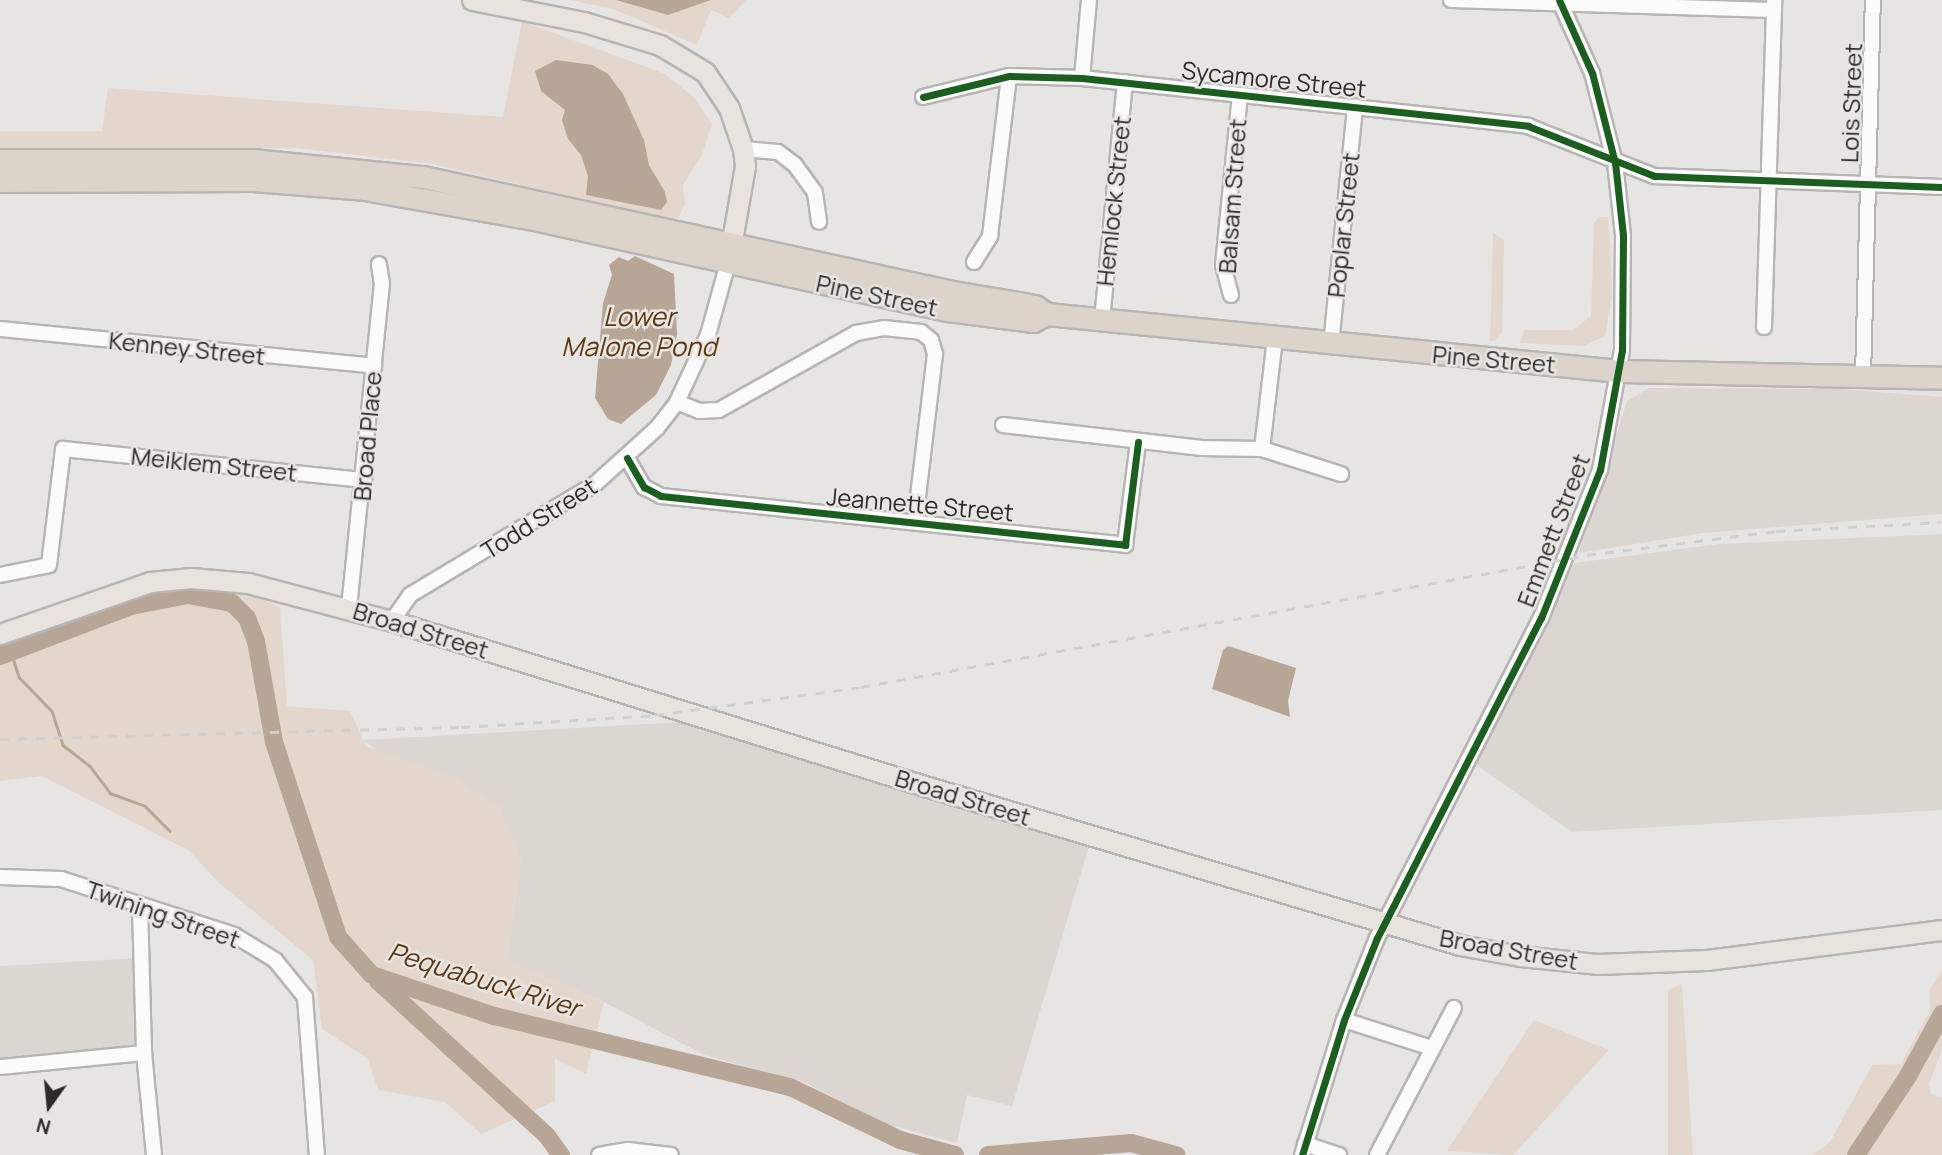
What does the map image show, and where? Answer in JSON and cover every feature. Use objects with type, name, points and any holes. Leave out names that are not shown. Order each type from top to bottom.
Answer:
[{"type":"highway","points":[[0,160],[253,160],[366,169],[481,187],[730,253]]},
{"type":"highway","points":[[0,181],[253,180],[364,189],[475,206],[730,253]]},
{"type":"highway","name":"Pine Street","points":[[730,253],[1035,306],[1046,314],[1275,339],[1619,371],[1942,378]]},
{"type":"main road","points":[[472,0],[584,22],[660,45],[705,72],[729,108],[743,149],[745,166],[730,253]]},
{"type":"main road","name":"Broad Street","points":[[0,634],[116,591],[191,578],[247,583],[349,608],[1460,945],[1597,964],[1707,960],[1942,930]]},
{"type":"street","points":[[1082,78],[1089,0]]},
{"type":"street","points":[[1451,0],[1774,5],[1764,327]]},
{"type":"street","name":"Lois Street","points":[[1863,376],[1873,0]]},
{"type":"street","name":"Emmett Street","points":[[1303,1149],[1344,1020],[1385,923],[1541,618],[1573,546],[1600,470],[1619,371],[1626,295],[1615,163],[1586,55],[1560,2]]},
{"type":"street","points":[[974,262],[990,236],[1009,76]]},
{"type":"street","name":"Sycamore Street","points":[[923,97],[1009,76],[1082,78],[1528,126],[1567,138],[1615,163],[1654,176],[1942,187]]},
{"type":"street","name":"Hemlock Street","points":[[1101,320],[1125,82]]},
{"type":"street","name":"Balsam Street","points":[[1231,295],[1223,265],[1240,95]]},
{"type":"street","name":"Poplar Street","points":[[1331,344],[1355,106]]},
{"type":"street","points":[[743,149],[778,152],[795,165],[815,193],[819,222]]},
{"type":"street","name":"Todd Street","points":[[392,621],[410,595],[578,495],[627,458],[677,402],[708,335],[730,253]]},
{"type":"street","name":"Broad Place","points":[[349,608],[382,284],[379,264]]},
{"type":"street","points":[[677,402],[699,411],[719,410],[836,342],[868,330],[901,327],[920,332],[931,340],[936,354],[915,521]]},
{"type":"street","name":"Kenney Street","points":[[0,329],[373,366]]},
{"type":"street","points":[[1262,449],[1275,339]]},
{"type":"street","points":[[1003,425],[1138,442],[1262,449],[1341,474]]},
{"type":"street","name":"Jeannette Street","points":[[627,458],[644,487],[661,496],[752,509],[915,521],[1125,545],[1138,442]]},
{"type":"street","name":"Meiklem Street","points":[[0,575],[49,565],[63,449],[364,480]]},
{"type":"street","name":"Twining Street","points":[[0,877],[49,876],[234,935],[275,960],[306,997],[317,1155]]},
{"type":"street","points":[[140,907],[144,1054],[154,1155]]},
{"type":"street","points":[[1377,1155],[1454,1008]]},
{"type":"street","points":[[1344,1020],[1432,1048]]},
{"type":"street","points":[[0,1068],[144,1054]]},
{"type":"street","points":[[1303,1149],[1339,1155]]},
{"type":"street","points":[[599,1155],[628,1150],[671,1155]]},
{"type":"shaded area","points":[[569,0],[746,0],[729,18],[711,10],[697,45],[613,9]]},
{"type":"shaded area","points":[[522,21],[665,74],[695,98],[712,124],[702,155],[683,185],[685,204],[679,217],[670,220],[433,164],[295,148],[0,151],[0,131],[102,131],[108,88],[503,117]]},
{"type":"shaded area","points":[[1599,217],[1608,217],[1611,257],[1612,297],[1605,336],[1584,346],[1520,343],[1524,330],[1573,330],[1591,316],[1594,223]]},
{"type":"shaded area","points":[[1493,232],[1504,240],[1502,333],[1495,341],[1490,341]]},
{"type":"shaded area","points":[[1649,388],[1841,389],[1942,397],[1942,514],[1703,533],[1579,553],[1627,401]]},
{"type":"shaded area","points":[[1942,534],[1942,810],[1572,832],[1475,764],[1574,563],[1719,544]]},
{"type":"shaded area","points":[[242,590],[280,607],[287,706],[350,711],[366,746],[457,779],[500,807],[521,859],[506,961],[604,1002],[586,1074],[555,1059],[555,1101],[481,1134],[445,1102],[378,1090],[368,1059],[322,1029],[313,960],[219,883],[188,850],[42,776],[0,781],[0,638],[101,605]]},
{"type":"shaded area","points":[[683,722],[1090,843],[1012,1106],[967,1095],[957,1143],[882,1123],[804,1082],[704,1055],[604,1002],[506,961],[521,859],[363,740]]},
{"type":"shaded area","points":[[139,958],[144,1053],[0,1067],[0,966]]},
{"type":"shaded area","points":[[1942,970],[1942,1050],[1929,1084],[1931,1094],[1942,1098],[1942,1155],[1812,1155],[1830,1142],[1872,1065],[1901,1064],[1930,1011],[1930,989]]},
{"type":"shaded area","points":[[1682,984],[1693,1155],[1668,1155],[1668,990]]},
{"type":"shaded area","points":[[1534,1020],[1609,1050],[1513,1155],[1447,1151]]},
{"type":"water","points":[[616,0],[711,0],[668,15]]},
{"type":"water","points":[[556,60],[593,65],[608,74],[623,94],[644,140],[649,165],[665,192],[667,202],[661,210],[586,195],[588,176],[581,155],[568,139],[562,120],[565,110],[541,91],[535,71]]},
{"type":"water","name":"Lower Malone Pond","points":[[635,256],[674,274],[677,334],[671,365],[656,395],[621,424],[608,419],[595,398],[603,303],[612,275],[609,265],[619,257],[628,261]]},
{"type":"water","points":[[1228,646],[1296,668],[1288,701],[1290,717],[1212,689],[1223,650]]},
{"type":"waterway","name":"Pequabuck River","points":[[0,656],[131,606],[188,595],[232,603],[247,618],[256,641],[274,742],[338,937],[372,975],[494,1016],[790,1087],[900,1140],[955,1155]]},
{"type":"waterway","points":[[11,652],[19,677],[52,711],[63,745],[90,766],[110,793],[145,806],[170,831]]},
{"type":"waterway","points":[[378,981],[547,1136],[561,1155]]},
{"type":"waterway","name":"Pequabuck River","points":[[1856,1155],[1908,1076],[1942,1014]]},
{"type":"waterway","name":"Pequabuck River","points":[[988,1155],[1131,1143],[1176,1155]]},
{"type":"railway","points":[[0,739],[461,727],[655,715],[861,687],[1587,555],[1776,531],[1942,522]]},
{"type":"cycle path","points":[[1302,1155],[1344,1020],[1377,938],[1541,618],[1600,470],[1622,350],[1623,235],[1615,163],[1592,73],[1559,0]]},
{"type":"cycle path","points":[[923,97],[1009,76],[1082,78],[1528,126],[1654,176],[1942,187]]},
{"type":"cycle path","points":[[627,458],[644,487],[661,496],[1125,545],[1138,442]]}]
